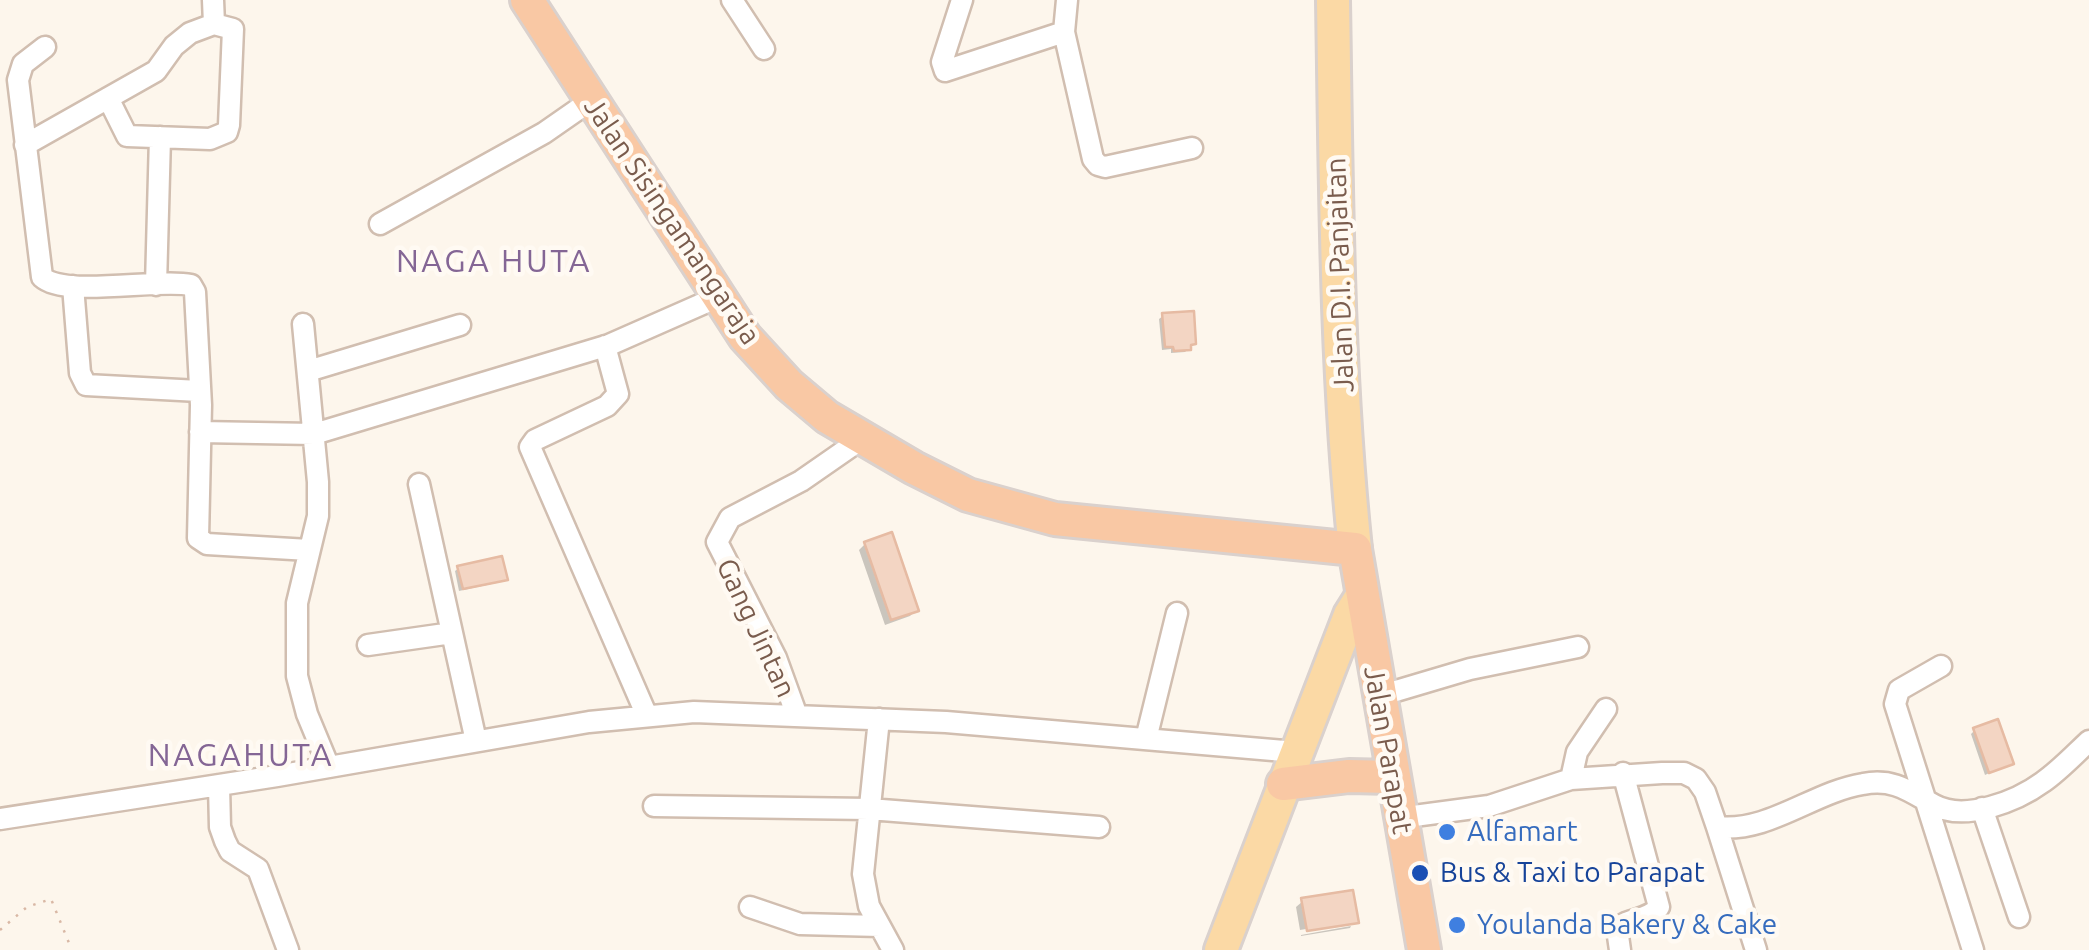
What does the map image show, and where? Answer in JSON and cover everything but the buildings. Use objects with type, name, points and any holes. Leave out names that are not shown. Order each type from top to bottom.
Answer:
[{"type":"highway","name":"Jalan Sisingamangaraja","points":[[527,0],[745,337],[789,385],[827,417],[968,495],[1055,519],[1356,549]]},
{"type":"highway","name":"Jalan Parapat","points":[[1356,549],[1424,950]]},
{"type":"highway","points":[[1283,784],[1349,776],[1392,777]]},
{"type":"main road","name":"Jalan D.I. Panjaitan","points":[[1334,0],[1337,248],[1347,469],[1356,549]]},
{"type":"main road","points":[[1221,950],[1350,615],[1362,596]]},
{"type":"street","points":[[213,0],[214,24]]},
{"type":"street","points":[[732,0],[764,49]]},
{"type":"street","points":[[962,0],[942,62],[945,71],[1064,32]]},
{"type":"street","points":[[1067,0],[1064,32],[1098,166],[1192,148]]},
{"type":"street","points":[[26,145],[108,98],[156,72],[174,46],[190,33],[214,24],[229,26],[235,34],[227,132],[210,139],[127,136],[108,98]]},
{"type":"street","points":[[45,48],[23,64],[18,80],[42,278],[48,283],[73,286],[186,283],[193,289],[200,432],[196,534],[200,541],[309,550]]},
{"type":"street","points":[[380,224],[544,133],[590,101]]},
{"type":"street","points":[[156,286],[160,137]]},
{"type":"street","points":[[73,286],[80,372],[86,385],[199,391]]},
{"type":"street","points":[[200,432],[314,434],[605,346],[718,297]]},
{"type":"street","points":[[303,324],[318,516],[297,602],[297,676],[307,714],[329,767]]},
{"type":"street","points":[[308,371],[460,325]]},
{"type":"street","points":[[605,346],[618,394],[607,406],[534,440],[530,452],[647,716]]},
{"type":"street","name":"Gang Jintan","points":[[797,716],[776,658],[716,542],[730,518],[800,480],[863,438]]},
{"type":"street","points":[[418,484],[476,741]]},
{"type":"street","points":[[1146,739],[1177,613]]},
{"type":"street","points":[[368,645],[452,633]]},
{"type":"street","points":[[1380,696],[1470,669],[1578,647]]},
{"type":"street","points":[[1941,666],[1896,695],[1898,716],[1973,950]]},
{"type":"street","points":[[1571,778],[1577,752],[1606,710]]},
{"type":"street","points":[[0,819],[589,722],[694,712],[878,719],[1296,752]]},
{"type":"street","points":[[878,719],[864,890],[892,950]]},
{"type":"street","points":[[1717,827],[1764,822],[1794,807],[1866,783],[1889,782],[1945,809],[1982,808],[2044,782],[2089,742]]},
{"type":"street","points":[[1620,950],[1616,929],[1625,922],[1653,914],[1660,907],[1623,773]]},
{"type":"street","points":[[1399,818],[1489,806],[1571,778],[1684,773],[1696,779],[1705,792],[1756,950]]},
{"type":"street","points":[[219,785],[220,827],[225,841],[230,851],[258,869],[288,950]]},
{"type":"street","points":[[654,806],[869,809],[1099,828]]},
{"type":"street","points":[[1982,808],[2019,916]]},
{"type":"street","points":[[750,907],[800,924],[880,926]]},
{"type":"path","points":[[0,930],[27,907],[51,899],[68,944]]},
{"type":"place","name":"Alfamart","points":[[1447,832]]},
{"type":"place","name":"Bus & Taxi to Parapat","points":[[1420,873]]},
{"type":"place","name":"Youlanda Bakery & Cake","points":[[1457,925]]},
{"type":"district","name":"NAGA HUTA","points":[[494,261]]},
{"type":"district","name":"NAGAHUTA","points":[[241,755]]}]
